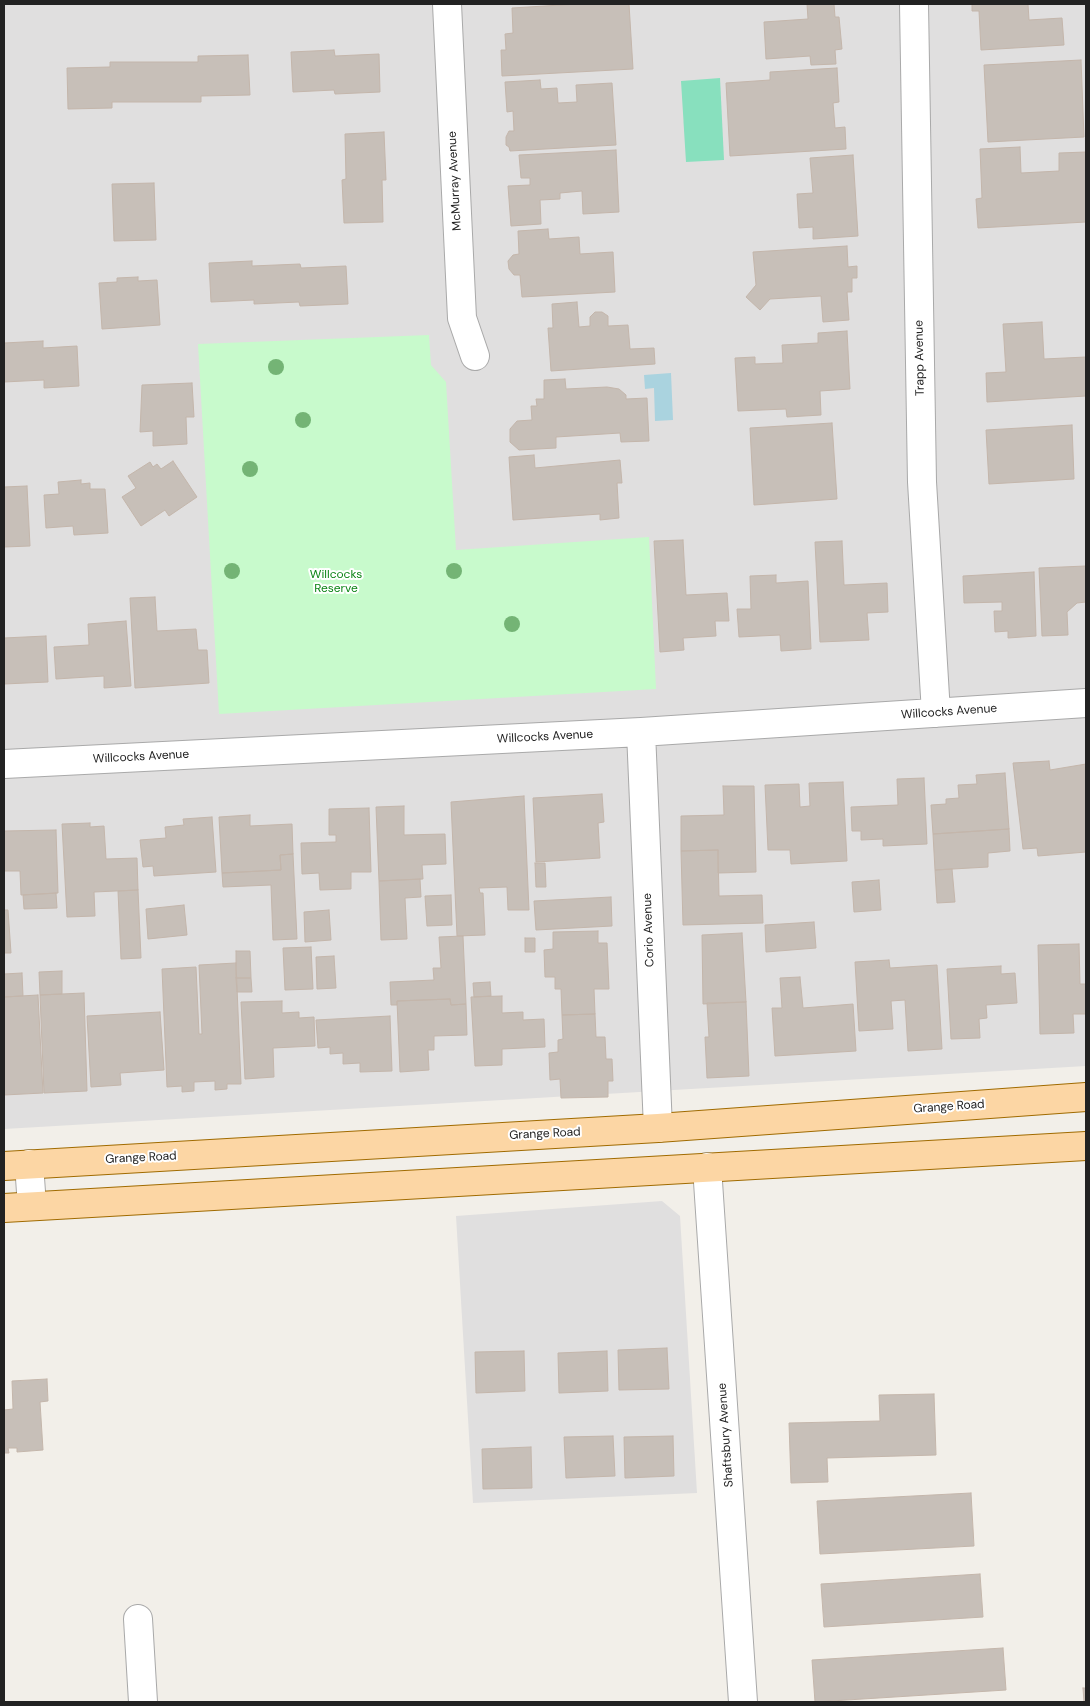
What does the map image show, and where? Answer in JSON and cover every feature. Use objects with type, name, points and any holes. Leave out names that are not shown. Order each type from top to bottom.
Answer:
[{"type":"main road","name":"Grange Road","points":[[16,1165],[658,1128],[1086,1098]]},
{"type":"main road","points":[[658,1128],[708,1167]]},
{"type":"main road","points":[[4,1208],[1086,1146]]},
{"type":"street","name":"McMurray Avenue","points":[[447,4],[462,318],[476,356]]},
{"type":"street","name":"Trapp Avenue","points":[[914,4],[922,482],[936,713]]},
{"type":"street","name":"Willcocks Avenue","points":[[4,764],[642,732],[1086,703]]},
{"type":"street","name":"Corio Avenue","points":[[642,732],[658,1128]]},
{"type":"street","points":[[16,1165],[32,1206]]},
{"type":"street","name":"Shaftsbury Avenue","points":[[708,1167],[743,1702]]},
{"type":"street","points":[[138,1619],[143,1702]]},
{"type":"shaded area","points":[[4,4],[1086,4],[1086,1066],[4,1129]]},
{"type":"shaded area","points":[[662,1201],[680,1216],[697,1493],[473,1503],[456,1216]]},
{"type":"green space","points":[[720,78],[724,160],[686,162],[681,81]]},
{"type":"green space","name":"Willcocks Reserve","points":[[429,335],[431,365],[446,382],[456,550],[649,537],[656,689],[219,714],[198,344]]},
{"type":"water","points":[[671,373],[673,420],[655,421],[654,388],[645,389],[644,375]]},
{"type":"building","points":[[577,4],[629,4],[633,69],[502,76],[501,50],[506,50],[505,34],[513,33],[512,8]]},
{"type":"building","points":[[807,4],[834,4],[835,17],[839,17],[842,49],[835,50],[836,64],[811,65],[810,56],[766,59],[764,22],[808,19]]},
{"type":"building","points":[[972,4],[1028,4],[1029,20],[1062,18],[1064,45],[981,50],[979,11],[972,11]]},
{"type":"building","points":[[334,50],[335,56],[379,54],[380,92],[335,94],[334,90],[293,92],[291,52]]},
{"type":"building","points":[[248,55],[250,95],[201,96],[201,102],[112,102],[112,108],[68,109],[67,68],[110,67],[110,62],[198,62],[198,56]]},
{"type":"building","points":[[1081,60],[1084,137],[988,142],[984,65]]},
{"type":"building","points":[[837,68],[839,102],[833,103],[835,128],[845,127],[846,149],[730,156],[726,83],[770,80],[770,72]]},
{"type":"building","points":[[540,80],[541,89],[557,88],[558,103],[577,102],[576,85],[612,83],[616,145],[510,151],[506,145],[506,137],[509,131],[514,131],[513,111],[507,112],[505,82]]},
{"type":"building","points":[[384,132],[386,180],[382,180],[383,222],[344,223],[342,180],[346,179],[345,134]]},
{"type":"building","points":[[1020,147],[1021,173],[1059,171],[1059,153],[1086,152],[1086,222],[978,228],[976,199],[982,198],[980,149]]},
{"type":"building","points":[[616,150],[619,212],[583,214],[582,191],[560,193],[560,199],[540,200],[541,224],[511,226],[508,186],[530,185],[530,178],[521,178],[519,155]]},
{"type":"building","points":[[853,155],[858,236],[813,239],[813,227],[799,228],[797,194],[813,193],[810,158]]},
{"type":"building","points":[[154,183],[156,240],[114,241],[112,184]]},
{"type":"building","points":[[548,229],[549,239],[579,237],[580,254],[613,252],[615,292],[522,297],[520,275],[514,275],[509,269],[508,261],[513,255],[519,254],[518,231]]},
{"type":"building","points":[[847,246],[848,267],[857,266],[857,278],[852,278],[852,292],[847,292],[849,320],[823,322],[821,296],[770,299],[760,310],[746,297],[756,285],[753,252]]},
{"type":"building","points":[[252,261],[252,266],[300,264],[301,268],[346,266],[348,304],[300,306],[299,302],[254,304],[254,300],[211,302],[209,263]]},
{"type":"building","points":[[138,277],[138,281],[157,280],[160,325],[102,329],[99,283],[117,282],[117,278]]},
{"type":"building","points":[[577,302],[579,327],[590,326],[590,317],[595,312],[602,312],[608,316],[608,326],[628,325],[630,349],[654,348],[655,364],[551,371],[548,328],[553,328],[552,304]]},
{"type":"building","points":[[1042,322],[1044,359],[1086,357],[1086,396],[987,402],[986,373],[1006,372],[1003,324]]},
{"type":"building","points":[[847,331],[850,389],[820,391],[821,415],[787,417],[786,409],[738,411],[735,358],[755,357],[755,364],[783,363],[782,345],[818,343],[818,333]]},
{"type":"building","points":[[43,341],[43,348],[77,346],[79,386],[44,388],[44,380],[4,382],[4,343]]},
{"type":"building","points":[[565,379],[566,389],[607,387],[619,389],[626,395],[626,399],[647,398],[649,441],[621,442],[620,433],[556,437],[556,448],[519,450],[510,442],[510,429],[517,421],[532,420],[531,406],[537,406],[536,399],[544,399],[544,380]]},
{"type":"building","points":[[192,383],[194,417],[186,417],[187,444],[153,446],[153,431],[140,432],[142,385]]},
{"type":"building","points":[[832,423],[837,499],[754,505],[750,428]]},
{"type":"building","points":[[1072,425],[1074,479],[989,484],[986,430]]},
{"type":"building","points":[[534,455],[535,468],[620,460],[622,483],[617,483],[619,518],[600,520],[600,514],[513,520],[509,457]]},
{"type":"building","points":[[173,461],[197,497],[169,516],[165,510],[141,526],[122,497],[136,488],[128,476],[150,462],[153,467],[157,464],[161,469]]},
{"type":"building","points":[[81,480],[81,484],[90,483],[90,489],[105,489],[108,533],[74,535],[73,526],[46,528],[44,495],[59,494],[58,482]]},
{"type":"building","points":[[27,486],[30,546],[4,547],[4,487]]},
{"type":"building","points":[[683,540],[686,595],[727,593],[729,621],[715,621],[716,636],[683,638],[684,650],[660,652],[654,541]]},
{"type":"building","points":[[842,541],[844,585],[887,583],[888,612],[867,613],[869,640],[820,642],[815,542]]},
{"type":"building","points":[[1086,566],[1086,602],[1077,603],[1067,612],[1068,635],[1042,636],[1039,568]]},
{"type":"building","points":[[1034,572],[1036,636],[1008,638],[1008,631],[995,632],[994,611],[1002,611],[1002,602],[964,603],[963,576]]},
{"type":"building","points":[[776,575],[776,583],[808,581],[811,649],[781,651],[780,635],[739,637],[737,609],[751,609],[750,576]]},
{"type":"building","points":[[155,597],[157,631],[196,629],[198,650],[207,650],[209,683],[135,688],[130,598]]},
{"type":"building","points":[[126,621],[131,686],[104,688],[104,676],[56,679],[54,647],[89,645],[88,624]]},
{"type":"building","points":[[46,636],[48,682],[4,684],[4,638]]},
{"type":"building","points":[[1049,761],[1050,770],[1086,764],[1086,852],[1038,856],[1037,848],[1023,849],[1013,763]]},
{"type":"building","points":[[1005,773],[1009,829],[933,834],[931,805],[946,804],[946,799],[959,798],[958,785],[977,784],[976,775]]},
{"type":"building","points":[[924,778],[927,844],[883,846],[883,839],[861,840],[861,831],[852,831],[851,807],[898,805],[897,779]]},
{"type":"building","points":[[843,782],[847,861],[791,864],[790,850],[768,850],[765,785],[799,784],[800,807],[810,806],[809,783]]},
{"type":"building","points":[[723,786],[754,786],[756,872],[718,873],[718,850],[681,851],[681,816],[724,815]]},
{"type":"building","points":[[602,794],[604,822],[598,823],[600,858],[536,862],[533,798]]},
{"type":"building","points":[[524,796],[529,910],[508,910],[507,887],[479,888],[480,893],[483,893],[485,935],[457,936],[451,802]]},
{"type":"building","points":[[404,806],[404,835],[445,834],[446,864],[422,865],[423,879],[379,881],[376,807]]},
{"type":"building","points":[[369,808],[371,872],[351,872],[351,889],[320,890],[319,873],[302,874],[301,843],[336,842],[336,835],[329,835],[329,809]]},
{"type":"building","points":[[250,815],[250,826],[292,824],[293,854],[280,855],[281,870],[222,873],[219,817]]},
{"type":"building","points":[[212,817],[216,872],[154,876],[153,866],[143,867],[140,840],[166,838],[165,827],[184,825],[183,819]]},
{"type":"building","points":[[90,823],[90,827],[104,826],[106,859],[137,858],[138,890],[94,892],[95,916],[67,917],[62,824]]},
{"type":"building","points":[[1009,829],[1010,851],[988,853],[988,867],[935,870],[933,834]]},
{"type":"building","points":[[56,830],[58,893],[21,895],[20,871],[4,871],[4,831]]},
{"type":"building","points":[[718,850],[719,896],[762,895],[763,923],[683,925],[681,851]]},
{"type":"building","points":[[293,854],[297,939],[273,940],[271,885],[223,887],[222,873],[281,870],[280,855]]},
{"type":"building","points":[[535,863],[545,863],[546,887],[536,887]]},
{"type":"building","points":[[952,869],[955,902],[937,903],[935,870]]},
{"type":"building","points":[[420,879],[421,897],[405,898],[407,939],[381,940],[379,881]]},
{"type":"building","points":[[879,880],[881,910],[854,912],[852,882]]},
{"type":"building","points":[[138,890],[141,958],[121,959],[118,891]]},
{"type":"building","points":[[56,893],[57,908],[24,909],[23,895]]},
{"type":"building","points":[[451,895],[452,925],[427,926],[425,896]]},
{"type":"building","points":[[611,897],[612,926],[536,930],[534,901]]},
{"type":"building","points":[[184,905],[187,935],[148,939],[146,909]]},
{"type":"building","points":[[4,910],[8,910],[11,953],[4,953]]},
{"type":"building","points":[[329,910],[331,940],[305,942],[304,912]]},
{"type":"building","points":[[814,922],[816,948],[766,952],[765,925]]},
{"type":"building","points":[[598,931],[598,943],[607,943],[609,989],[594,989],[595,1014],[562,1015],[561,989],[555,989],[555,977],[545,977],[544,950],[553,949],[553,932]]},
{"type":"building","points":[[742,933],[746,1002],[703,1004],[702,935]]},
{"type":"building","points":[[463,936],[466,1004],[451,1005],[450,999],[397,1001],[397,1005],[391,1005],[390,982],[434,980],[433,968],[441,968],[439,937]]},
{"type":"building","points":[[525,938],[535,938],[535,952],[525,952]]},
{"type":"building","points":[[1079,944],[1080,984],[1086,984],[1086,1014],[1073,1014],[1074,1033],[1040,1034],[1038,945]]},
{"type":"building","points":[[311,947],[313,989],[285,990],[283,948]]},
{"type":"building","points":[[236,951],[250,951],[251,978],[236,978]]},
{"type":"building","points":[[334,956],[336,988],[317,989],[316,957]]},
{"type":"building","points":[[889,960],[890,968],[937,965],[942,1049],[908,1051],[905,1000],[891,1001],[893,1029],[859,1031],[855,962]]},
{"type":"building","points":[[236,963],[241,1084],[227,1084],[227,1089],[215,1090],[215,1081],[194,1082],[194,1091],[182,1092],[182,1086],[167,1087],[162,969],[196,967],[199,1034],[202,1034],[199,965]]},
{"type":"building","points":[[1001,966],[1001,974],[1015,973],[1017,1003],[986,1005],[987,1018],[979,1019],[980,1038],[951,1039],[947,969]]},
{"type":"building","points":[[62,971],[62,994],[40,995],[39,972]]},
{"type":"building","points":[[22,973],[23,996],[4,997],[4,974]]},
{"type":"building","points":[[800,977],[803,1008],[853,1004],[856,1051],[775,1056],[772,1008],[782,1008],[780,978]]},
{"type":"building","points":[[236,978],[251,978],[252,992],[237,992]]},
{"type":"building","points":[[490,982],[491,996],[474,997],[473,983]]},
{"type":"building","points":[[84,993],[87,1091],[44,1093],[40,995]]},
{"type":"building","points":[[38,995],[43,1093],[4,1095],[4,997]]},
{"type":"building","points":[[502,996],[502,1013],[523,1012],[523,1020],[544,1019],[545,1047],[502,1049],[502,1065],[475,1066],[471,997]]},
{"type":"building","points":[[450,999],[451,1005],[466,1004],[467,1035],[434,1036],[434,1050],[428,1050],[429,1070],[400,1072],[397,1001]]},
{"type":"building","points":[[282,1001],[282,1013],[299,1012],[299,1018],[314,1017],[315,1046],[273,1048],[274,1077],[245,1079],[241,1002]]},
{"type":"building","points":[[746,1002],[749,1076],[707,1078],[705,1037],[709,1037],[707,1003]]},
{"type":"building","points":[[160,1012],[164,1070],[120,1073],[121,1085],[91,1087],[87,1016]]},
{"type":"building","points":[[595,1014],[596,1037],[605,1037],[606,1059],[612,1059],[613,1081],[608,1081],[608,1097],[561,1098],[560,1079],[550,1080],[549,1053],[558,1052],[558,1040],[563,1039],[562,1015]]},
{"type":"building","points":[[390,1016],[392,1071],[360,1072],[360,1063],[343,1064],[343,1053],[330,1054],[330,1047],[318,1048],[316,1020]]},
{"type":"building","points":[[667,1348],[669,1389],[619,1390],[618,1350]]},
{"type":"building","points":[[524,1351],[525,1391],[476,1393],[475,1352]]},
{"type":"building","points":[[607,1351],[608,1391],[559,1393],[558,1353]]},
{"type":"building","points":[[47,1379],[48,1401],[40,1402],[43,1450],[17,1452],[17,1448],[8,1448],[9,1453],[4,1453],[4,1410],[13,1409],[12,1381]]},
{"type":"building","points":[[934,1394],[936,1455],[827,1458],[828,1482],[791,1483],[789,1423],[880,1421],[879,1395]]},
{"type":"building","points":[[613,1436],[615,1476],[566,1478],[564,1437]]},
{"type":"building","points":[[673,1436],[674,1476],[625,1478],[624,1437]]},
{"type":"building","points":[[531,1447],[532,1488],[483,1489],[482,1449]]},
{"type":"building","points":[[971,1493],[974,1546],[820,1554],[817,1501]]},
{"type":"building","points":[[980,1574],[983,1617],[824,1627],[821,1584]]},
{"type":"building","points":[[1003,1648],[1006,1690],[815,1702],[812,1660]]},
{"type":"building","points":[[1083,1688],[1086,1688],[1086,1702],[1084,1702]]}]
